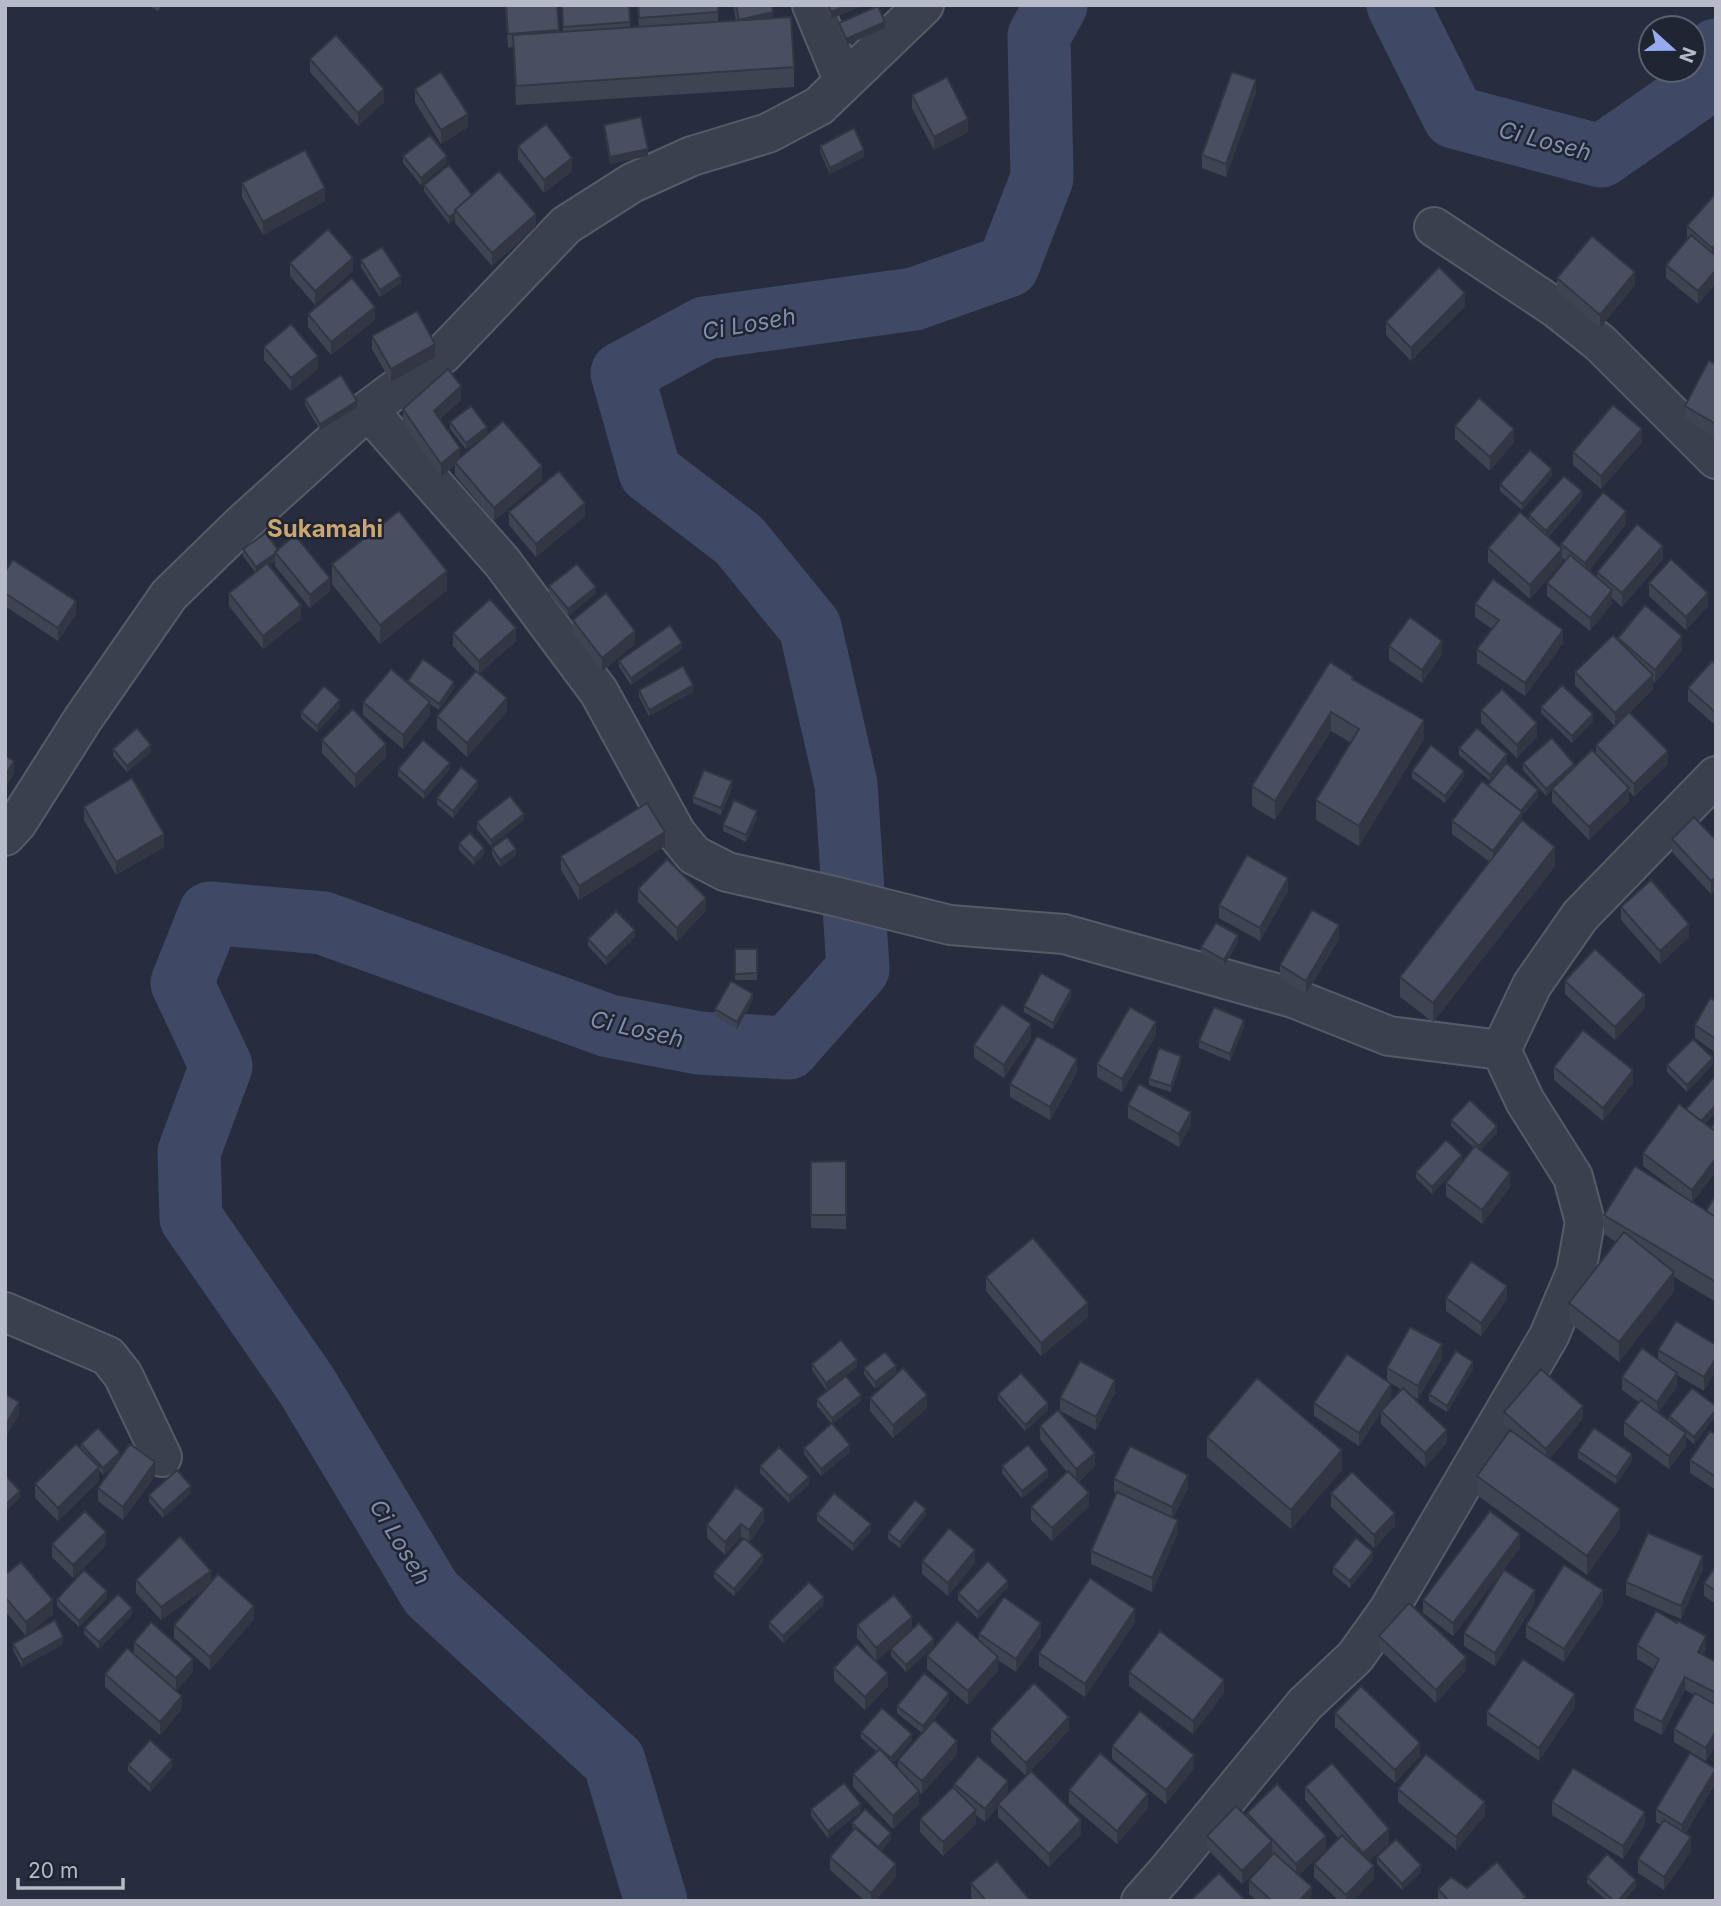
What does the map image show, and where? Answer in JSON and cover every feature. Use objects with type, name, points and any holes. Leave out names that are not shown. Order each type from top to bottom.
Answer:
[{"type":"street","points":[[812,5],[844,82]]},
{"type":"street","points":[[5,836],[17,823],[83,719],[169,595],[243,523],[368,410],[443,354],[566,225],[632,183],[692,156],[768,133],[819,106],[924,5]]},
{"type":"street","points":[[1434,227],[1556,308],[1600,343],[1716,459]]},
{"type":"street","points":[[368,410],[502,562],[599,692],[676,833],[694,855],[727,872],[950,925],[1064,934],[1293,998],[1389,1036],[1501,1050]]},
{"type":"street","points":[[1501,1050],[1532,985],[1580,916],[1716,776]]},
{"type":"street","points":[[1141,1901],[1305,1703],[1355,1657],[1388,1611],[1549,1336],[1576,1272],[1586,1222],[1573,1177],[1525,1101],[1501,1050]]},
{"type":"street","points":[[5,1312],[108,1356],[123,1375],[162,1457]]},
{"type":"building","points":[[506,5],[557,5],[559,30],[508,34]]},
{"type":"building","points":[[562,5],[629,5],[630,22],[563,27]]},
{"type":"building","points":[[638,5],[718,5],[718,12],[639,18]]},
{"type":"building","points":[[736,5],[772,5],[773,12],[739,20]]},
{"type":"building","points":[[828,5],[848,5],[831,12]]},
{"type":"building","points":[[878,6],[885,22],[846,39],[839,23]]},
{"type":"building","points":[[791,17],[794,67],[516,86],[513,35]]},
{"type":"building","points":[[336,35],[384,89],[358,113],[310,59]]},
{"type":"building","points":[[441,72],[468,114],[441,130],[415,89]]},
{"type":"building","points":[[1232,72],[1256,80],[1226,164],[1202,155]]},
{"type":"building","points":[[947,77],[968,119],[934,137],[912,95]]},
{"type":"building","points":[[641,117],[648,149],[610,157],[604,125]]},
{"type":"building","points":[[546,124],[572,158],[544,180],[518,146]]},
{"type":"building","points":[[854,128],[864,150],[830,168],[820,146]]},
{"type":"building","points":[[430,135],[447,156],[421,178],[403,156]]},
{"type":"building","points":[[305,150],[325,188],[263,222],[242,183]]},
{"type":"building","points":[[449,165],[472,195],[449,217],[424,185]]},
{"type":"building","points":[[499,171],[536,214],[492,253],[455,210]]},
{"type":"building","points":[[1716,193],[1716,244],[1712,248],[1687,226]]},
{"type":"building","points":[[328,229],[353,258],[315,291],[290,263]]},
{"type":"building","points":[[1691,235],[1716,256],[1716,270],[1698,291],[1666,265]]},
{"type":"building","points":[[1592,236],[1635,272],[1600,315],[1557,278]]},
{"type":"building","points":[[382,247],[401,276],[380,290],[361,260]]},
{"type":"building","points":[[1439,267],[1465,293],[1411,348],[1386,322]]},
{"type":"building","points":[[352,278],[375,307],[331,342],[308,314]]},
{"type":"building","points":[[417,311],[435,344],[391,369],[372,336]]},
{"type":"building","points":[[291,324],[318,356],[291,378],[264,347]]},
{"type":"building","points":[[1709,360],[1716,365],[1716,424],[1685,406]]},
{"type":"building","points":[[448,369],[461,386],[434,411],[460,448],[441,464],[403,409]]},
{"type":"building","points":[[341,375],[357,401],[320,424],[305,399]]},
{"type":"building","points":[[1479,398],[1514,429],[1490,457],[1455,426]]},
{"type":"building","points":[[1613,405],[1642,429],[1601,476],[1573,452]]},
{"type":"building","points":[[471,406],[487,427],[466,443],[450,422]]},
{"type":"building","points":[[503,421],[542,466],[494,508],[455,462]]},
{"type":"building","points":[[1530,450],[1552,469],[1522,504],[1500,484]]},
{"type":"building","points":[[559,471],[585,503],[536,544],[509,512]]},
{"type":"building","points":[[1564,476],[1582,491],[1546,531],[1529,515]]},
{"type":"building","points":[[1603,492],[1626,511],[1585,563],[1561,544]]},
{"type":"building","points":[[399,511],[447,571],[380,625],[332,564]]},
{"type":"building","points":[[1520,512],[1562,549],[1530,585],[1488,548]]},
{"type":"building","points":[[1637,524],[1663,546],[1622,593],[1597,572]]},
{"type":"building","points":[[266,533],[278,550],[256,567],[243,549]]},
{"type":"building","points":[[295,535],[330,578],[310,595],[275,552]]},
{"type":"building","points":[[1570,555],[1612,590],[1590,618],[1547,583]]},
{"type":"building","points":[[1671,559],[1708,593],[1686,617],[1649,583]]},
{"type":"building","points":[[13,560],[76,601],[58,628],[5,593],[5,572]]},
{"type":"building","points":[[267,563],[301,605],[263,636],[229,593]]},
{"type":"building","points":[[577,564],[596,587],[568,609],[549,586]]},
{"type":"building","points":[[1493,579],[1563,630],[1525,683],[1477,649],[1499,620],[1475,604]]},
{"type":"building","points":[[606,593],[635,631],[602,658],[573,620]]},
{"type":"building","points":[[490,599],[516,628],[479,661],[453,633]]},
{"type":"building","points":[[1645,605],[1682,636],[1655,670],[1618,638]]},
{"type":"building","points":[[1410,617],[1442,641],[1422,670],[1389,646]]},
{"type":"building","points":[[670,625],[682,643],[631,678],[619,661]]},
{"type":"building","points":[[1613,635],[1653,675],[1615,713],[1575,672]]},
{"type":"building","points":[[423,659],[454,682],[439,704],[408,681]]},
{"type":"building","points":[[1712,661],[1716,665],[1716,713],[1688,688]]},
{"type":"building","points":[[1330,662],[1353,677],[1352,679],[1424,720],[1359,826],[1316,800],[1359,729],[1331,712],[1275,801],[1252,786]]},
{"type":"building","points":[[683,666],[693,685],[649,710],[639,690]]},
{"type":"building","points":[[391,669],[430,702],[403,735],[363,702]]},
{"type":"building","points":[[476,671],[507,698],[467,743],[437,716]]},
{"type":"building","points":[[1562,685],[1593,714],[1572,736],[1541,707]]},
{"type":"building","points":[[324,686],[340,700],[317,726],[301,712]]},
{"type":"building","points":[[1502,689],[1537,723],[1517,745],[1481,710]]},
{"type":"building","points":[[353,709],[386,744],[355,775],[322,740]]},
{"type":"building","points":[[1629,712],[1668,751],[1634,784],[1596,745]]},
{"type":"building","points":[[137,728],[151,745],[127,766],[113,749]]},
{"type":"building","points":[[1477,728],[1507,754],[1490,775],[1459,748]]},
{"type":"building","points":[[1552,738],[1574,764],[1546,789],[1523,763]]},
{"type":"building","points":[[423,740],[450,763],[424,792],[398,769]]},
{"type":"building","points":[[1431,745],[1464,771],[1445,796],[1412,771]]},
{"type":"building","points":[[1592,750],[1629,788],[1589,827],[1552,789]]},
{"type":"building","points":[[5,756],[14,761],[5,776]]},
{"type":"building","points":[[1506,763],[1538,790],[1521,811],[1488,785]]},
{"type":"building","points":[[461,767],[478,781],[453,811],[437,798]]},
{"type":"building","points":[[704,770],[732,781],[721,808],[693,797]]},
{"type":"building","points":[[132,778],[164,834],[116,862],[84,807]]},
{"type":"building","points":[[1482,781],[1522,812],[1493,851],[1452,821]]},
{"type":"building","points":[[510,796],[524,814],[491,840],[477,822]]},
{"type":"building","points":[[734,800],[757,811],[746,835],[723,825]]},
{"type":"building","points":[[647,803],[665,832],[579,886],[561,856]]},
{"type":"building","points":[[1694,817],[1716,840],[1716,877],[1711,881],[1672,839]]},
{"type":"building","points":[[1522,820],[1555,847],[1433,1003],[1400,977]]},
{"type":"building","points":[[470,833],[484,848],[474,859],[459,843]]},
{"type":"building","points":[[507,837],[516,849],[500,860],[492,848]]},
{"type":"building","points":[[1247,855],[1288,878],[1260,928],[1219,905]]},
{"type":"building","points":[[667,859],[706,898],[677,928],[638,889]]},
{"type":"building","points":[[1651,880],[1689,924],[1660,951],[1621,907]]},
{"type":"building","points":[[1312,910],[1339,925],[1306,981],[1280,965]]},
{"type":"building","points":[[616,911],[635,930],[606,958],[588,939]]},
{"type":"building","points":[[1216,923],[1238,935],[1224,960],[1201,947]]},
{"type":"building","points":[[735,949],[757,949],[757,973],[735,974]]},
{"type":"building","points":[[1595,949],[1645,995],[1615,1027],[1565,981]]},
{"type":"building","points":[[1041,973],[1071,990],[1053,1023],[1024,1006]]},
{"type":"building","points":[[731,981],[753,994],[737,1022],[715,1009]]},
{"type":"building","points":[[1710,998],[1716,1001],[1716,1039],[1695,1025]]},
{"type":"building","points":[[1002,1004],[1031,1024],[1004,1065],[974,1045]]},
{"type":"building","points":[[1130,1007],[1156,1022],[1122,1079],[1097,1064]]},
{"type":"building","points":[[1214,1007],[1244,1020],[1230,1054],[1199,1041]]},
{"type":"building","points":[[1583,1030],[1633,1070],[1603,1108],[1554,1067]]},
{"type":"building","points":[[1037,1036],[1077,1059],[1050,1107],[1010,1084]]},
{"type":"building","points":[[1693,1039],[1713,1058],[1687,1085],[1667,1065]]},
{"type":"building","points":[[1159,1048],[1181,1056],[1171,1086],[1149,1079]]},
{"type":"building","points":[[1713,1078],[1716,1080],[1716,1105],[1701,1121],[1686,1109]]},
{"type":"building","points":[[1139,1084],[1191,1112],[1179,1134],[1128,1105]]},
{"type":"building","points":[[1470,1100],[1497,1126],[1479,1146],[1451,1120]]},
{"type":"building","points":[[1679,1104],[1716,1132],[1716,1158],[1692,1190],[1643,1153]]},
{"type":"building","points":[[1446,1140],[1462,1155],[1432,1187],[1416,1172]]},
{"type":"building","points":[[1475,1146],[1510,1173],[1482,1210],[1446,1183]]},
{"type":"building","points":[[846,1161],[846,1215],[811,1215],[811,1162]]},
{"type":"building","points":[[1635,1166],[1716,1217],[1716,1282],[1604,1215]]},
{"type":"building","points":[[1716,1195],[1716,1217],[1706,1211]]},
{"type":"building","points":[[1624,1232],[1674,1272],[1619,1342],[1569,1303]]},
{"type":"building","points":[[1033,1238],[1088,1303],[1041,1343],[986,1277]]},
{"type":"building","points":[[1471,1261],[1507,1286],[1481,1323],[1446,1298]]},
{"type":"building","points":[[1676,1321],[1716,1345],[1716,1358],[1704,1377],[1658,1350]]},
{"type":"building","points":[[1410,1327],[1442,1344],[1418,1386],[1387,1368]]},
{"type":"building","points":[[841,1340],[857,1360],[826,1383],[812,1364]]},
{"type":"building","points":[[1642,1348],[1677,1373],[1657,1402],[1622,1377]]},
{"type":"building","points":[[1456,1351],[1473,1362],[1447,1406],[1429,1394]]},
{"type":"building","points":[[885,1352],[896,1366],[875,1382],[864,1368]]},
{"type":"building","points":[[1347,1354],[1391,1384],[1359,1433],[1314,1403]]},
{"type":"building","points":[[1080,1361],[1115,1380],[1096,1417],[1060,1398]]},
{"type":"building","points":[[903,1368],[927,1395],[893,1425],[870,1398]]},
{"type":"building","points":[[1541,1369],[1583,1406],[1546,1449],[1504,1412]]},
{"type":"building","points":[[1021,1373],[1048,1403],[1025,1425],[998,1394]]},
{"type":"building","points":[[846,1376],[861,1395],[832,1418],[817,1399]]},
{"type":"building","points":[[1257,1378],[1342,1450],[1291,1510],[1207,1437]]},
{"type":"building","points":[[1403,1388],[1447,1430],[1425,1453],[1381,1411]]},
{"type":"building","points":[[1692,1388],[1716,1406],[1716,1410],[1694,1437],[1669,1416]]},
{"type":"building","points":[[5,1394],[19,1402],[5,1426]]},
{"type":"building","points":[[1641,1400],[1686,1433],[1669,1456],[1624,1422]]},
{"type":"building","points":[[1058,1410],[1095,1453],[1076,1469],[1040,1426]]},
{"type":"building","points":[[832,1423],[850,1445],[821,1469],[804,1448]]},
{"type":"building","points":[[98,1428],[120,1452],[103,1468],[81,1444]]},
{"type":"building","points":[[1594,1428],[1632,1454],[1616,1477],[1578,1451]]},
{"type":"building","points":[[1510,1430],[1620,1509],[1587,1556],[1477,1476]]},
{"type":"building","points":[[1710,1431],[1716,1435],[1716,1477],[1690,1460]]},
{"type":"building","points":[[76,1444],[99,1467],[58,1508],[35,1484]]},
{"type":"building","points":[[130,1444],[155,1462],[123,1507],[98,1488]]},
{"type":"building","points":[[1028,1445],[1048,1470],[1022,1491],[1002,1466]]},
{"type":"building","points":[[1130,1446],[1188,1475],[1172,1507],[1114,1479]]},
{"type":"building","points":[[779,1447],[809,1477],[789,1496],[760,1466]]},
{"type":"building","points":[[177,1470],[191,1486],[163,1511],[149,1495]]},
{"type":"building","points":[[1068,1471],[1089,1493],[1052,1528],[1031,1507]]},
{"type":"building","points":[[1352,1472],[1395,1513],[1374,1535],[1331,1493]]},
{"type":"building","points":[[5,1475],[20,1491],[5,1505]]},
{"type":"building","points":[[736,1487],[764,1509],[749,1530],[741,1524],[725,1542],[707,1525]]},
{"type":"building","points":[[1117,1492],[1178,1520],[1152,1578],[1091,1551]]},
{"type":"building","points":[[834,1493],[871,1524],[853,1544],[817,1514]]},
{"type":"building","points":[[915,1500],[926,1509],[900,1542],[888,1533]]},
{"type":"building","points":[[85,1511],[106,1532],[73,1565],[52,1544]]},
{"type":"building","points":[[1490,1511],[1520,1534],[1453,1623],[1423,1600]]},
{"type":"building","points":[[949,1528],[975,1550],[948,1583],[922,1561]]},
{"type":"building","points":[[1648,1533],[1703,1556],[1681,1606],[1626,1582]]},
{"type":"building","points":[[180,1536],[211,1571],[161,1607],[136,1580]]},
{"type":"building","points":[[744,1538],[763,1555],[734,1589],[714,1572]]},
{"type":"building","points":[[1356,1538],[1373,1552],[1350,1581],[1333,1567]]},
{"type":"building","points":[[988,1561],[1008,1581],[978,1612],[958,1593]]},
{"type":"building","points":[[21,1562],[53,1600],[26,1622],[5,1597],[5,1575]]},
{"type":"building","points":[[1564,1565],[1603,1590],[1564,1649],[1526,1625]]},
{"type":"building","points":[[1716,1566],[1716,1591],[1704,1583]]},
{"type":"building","points":[[84,1570],[107,1591],[79,1621],[57,1599]]},
{"type":"building","points":[[1504,1570],[1535,1590],[1495,1653],[1464,1633]]},
{"type":"building","points":[[218,1574],[254,1606],[210,1657],[174,1625]]},
{"type":"building","points":[[1090,1578],[1135,1609],[1085,1684],[1039,1653]]},
{"type":"building","points":[[809,1582],[824,1597],[783,1636],[769,1622]]},
{"type":"building","points":[[118,1594],[132,1608],[99,1642],[84,1628]]},
{"type":"building","points":[[894,1595],[912,1617],[876,1648],[857,1625]]},
{"type":"building","points":[[1004,1597],[1041,1623],[1016,1659],[979,1634]]},
{"type":"building","points":[[1409,1603],[1466,1657],[1436,1690],[1379,1636]]},
{"type":"building","points":[[1656,1611],[1706,1636],[1698,1652],[1716,1662],[1716,1693],[1685,1677],[1662,1722],[1634,1708],[1659,1659],[1637,1645]]},
{"type":"building","points":[[55,1620],[63,1637],[22,1660],[13,1644]]},
{"type":"building","points":[[957,1621],[998,1657],[968,1691],[927,1656]]},
{"type":"building","points":[[151,1622],[193,1659],[176,1678],[134,1642]]},
{"type":"building","points":[[919,1623],[934,1639],[906,1665],[891,1649]]},
{"type":"building","points":[[1160,1631],[1224,1680],[1193,1721],[1129,1672]]},
{"type":"building","points":[[857,1644],[888,1673],[865,1697],[834,1668]]},
{"type":"building","points":[[127,1648],[182,1696],[160,1722],[105,1674]]},
{"type":"building","points":[[1523,1659],[1575,1694],[1539,1748],[1487,1712]]},
{"type":"building","points":[[924,1673],[949,1693],[923,1726],[897,1706]]},
{"type":"building","points":[[1034,1683],[1069,1717],[1026,1763],[991,1729]]},
{"type":"building","points":[[1361,1686],[1420,1743],[1395,1770],[1335,1713]]},
{"type":"building","points":[[1695,1693],[1716,1705],[1716,1731],[1706,1748],[1674,1729]]},
{"type":"building","points":[[882,1708],[912,1734],[891,1758],[861,1732]]},
{"type":"building","points":[[1140,1711],[1194,1755],[1166,1790],[1112,1746]]},
{"type":"building","points":[[934,1720],[957,1741],[922,1781],[898,1760]]},
{"type":"building","points":[[150,1740],[172,1760],[150,1785],[128,1765]]},
{"type":"building","points":[[880,1749],[919,1791],[893,1816],[853,1774]]},
{"type":"building","points":[[1100,1753],[1148,1794],[1117,1831],[1069,1790]]},
{"type":"building","points":[[1690,1753],[1716,1769],[1682,1825],[1656,1809]]},
{"type":"building","points":[[1426,1754],[1485,1802],[1456,1837],[1398,1789]]},
{"type":"building","points":[[978,1756],[1008,1781],[985,1809],[954,1784]]},
{"type":"building","points":[[1332,1763],[1389,1829],[1363,1853],[1305,1787]]},
{"type":"building","points":[[1573,1768],[1645,1812],[1623,1846],[1552,1802]]},
{"type":"building","points":[[1031,1771],[1081,1820],[1049,1854],[998,1804]]},
{"type":"building","points":[[844,1783],[861,1804],[828,1831],[811,1809]]},
{"type":"building","points":[[1277,1784],[1326,1836],[1296,1864],[1247,1813]]},
{"type":"building","points":[[953,1787],[976,1810],[943,1842],[920,1819]]},
{"type":"building","points":[[1236,1806],[1272,1841],[1242,1871],[1207,1836]]},
{"type":"building","points":[[865,1809],[891,1833],[878,1847],[852,1823]]},
{"type":"building","points":[[1664,1820],[1691,1837],[1664,1877],[1638,1859]]},
{"type":"building","points":[[855,1828],[896,1864],[871,1893],[830,1857]]},
{"type":"building","points":[[1342,1835],[1374,1866],[1346,1895],[1314,1864]]},
{"type":"building","points":[[1396,1839],[1421,1865],[1402,1884],[1377,1857]]},
{"type":"building","points":[[1274,1853],[1312,1887],[1299,1901],[1272,1901],[1249,1880]]},
{"type":"building","points":[[1607,1854],[1636,1880],[1618,1901],[1614,1901],[1587,1877]]},
{"type":"building","points":[[997,1861],[1029,1899],[1027,1901],[986,1901],[971,1883]]},
{"type":"building","points":[[1497,1862],[1526,1897],[1521,1901],[1449,1901],[1438,1889],[1451,1877],[1467,1888]]},
{"type":"building","points":[[1219,1873],[1246,1901],[1190,1901]]},
{"type":"waterway","name":"Ci Loseh","points":[[656,1901],[614,1761],[431,1593],[307,1386],[191,1218],[189,1152],[221,1066],[182,983],[210,913],[323,923],[609,1026],[699,1043],[788,1048],[858,969],[846,784],[810,627],[739,540],[650,472],[622,373],[705,328],[914,299],[1008,266],[1042,178],[1039,36],[1056,5]]},
{"type":"waterway","name":"Ci Loseh","points":[[1398,5],[1454,117],[1601,156],[1693,92],[1716,50]]},
{"type":"district","name":"Sukamahi","points":[[325,528]]}]
